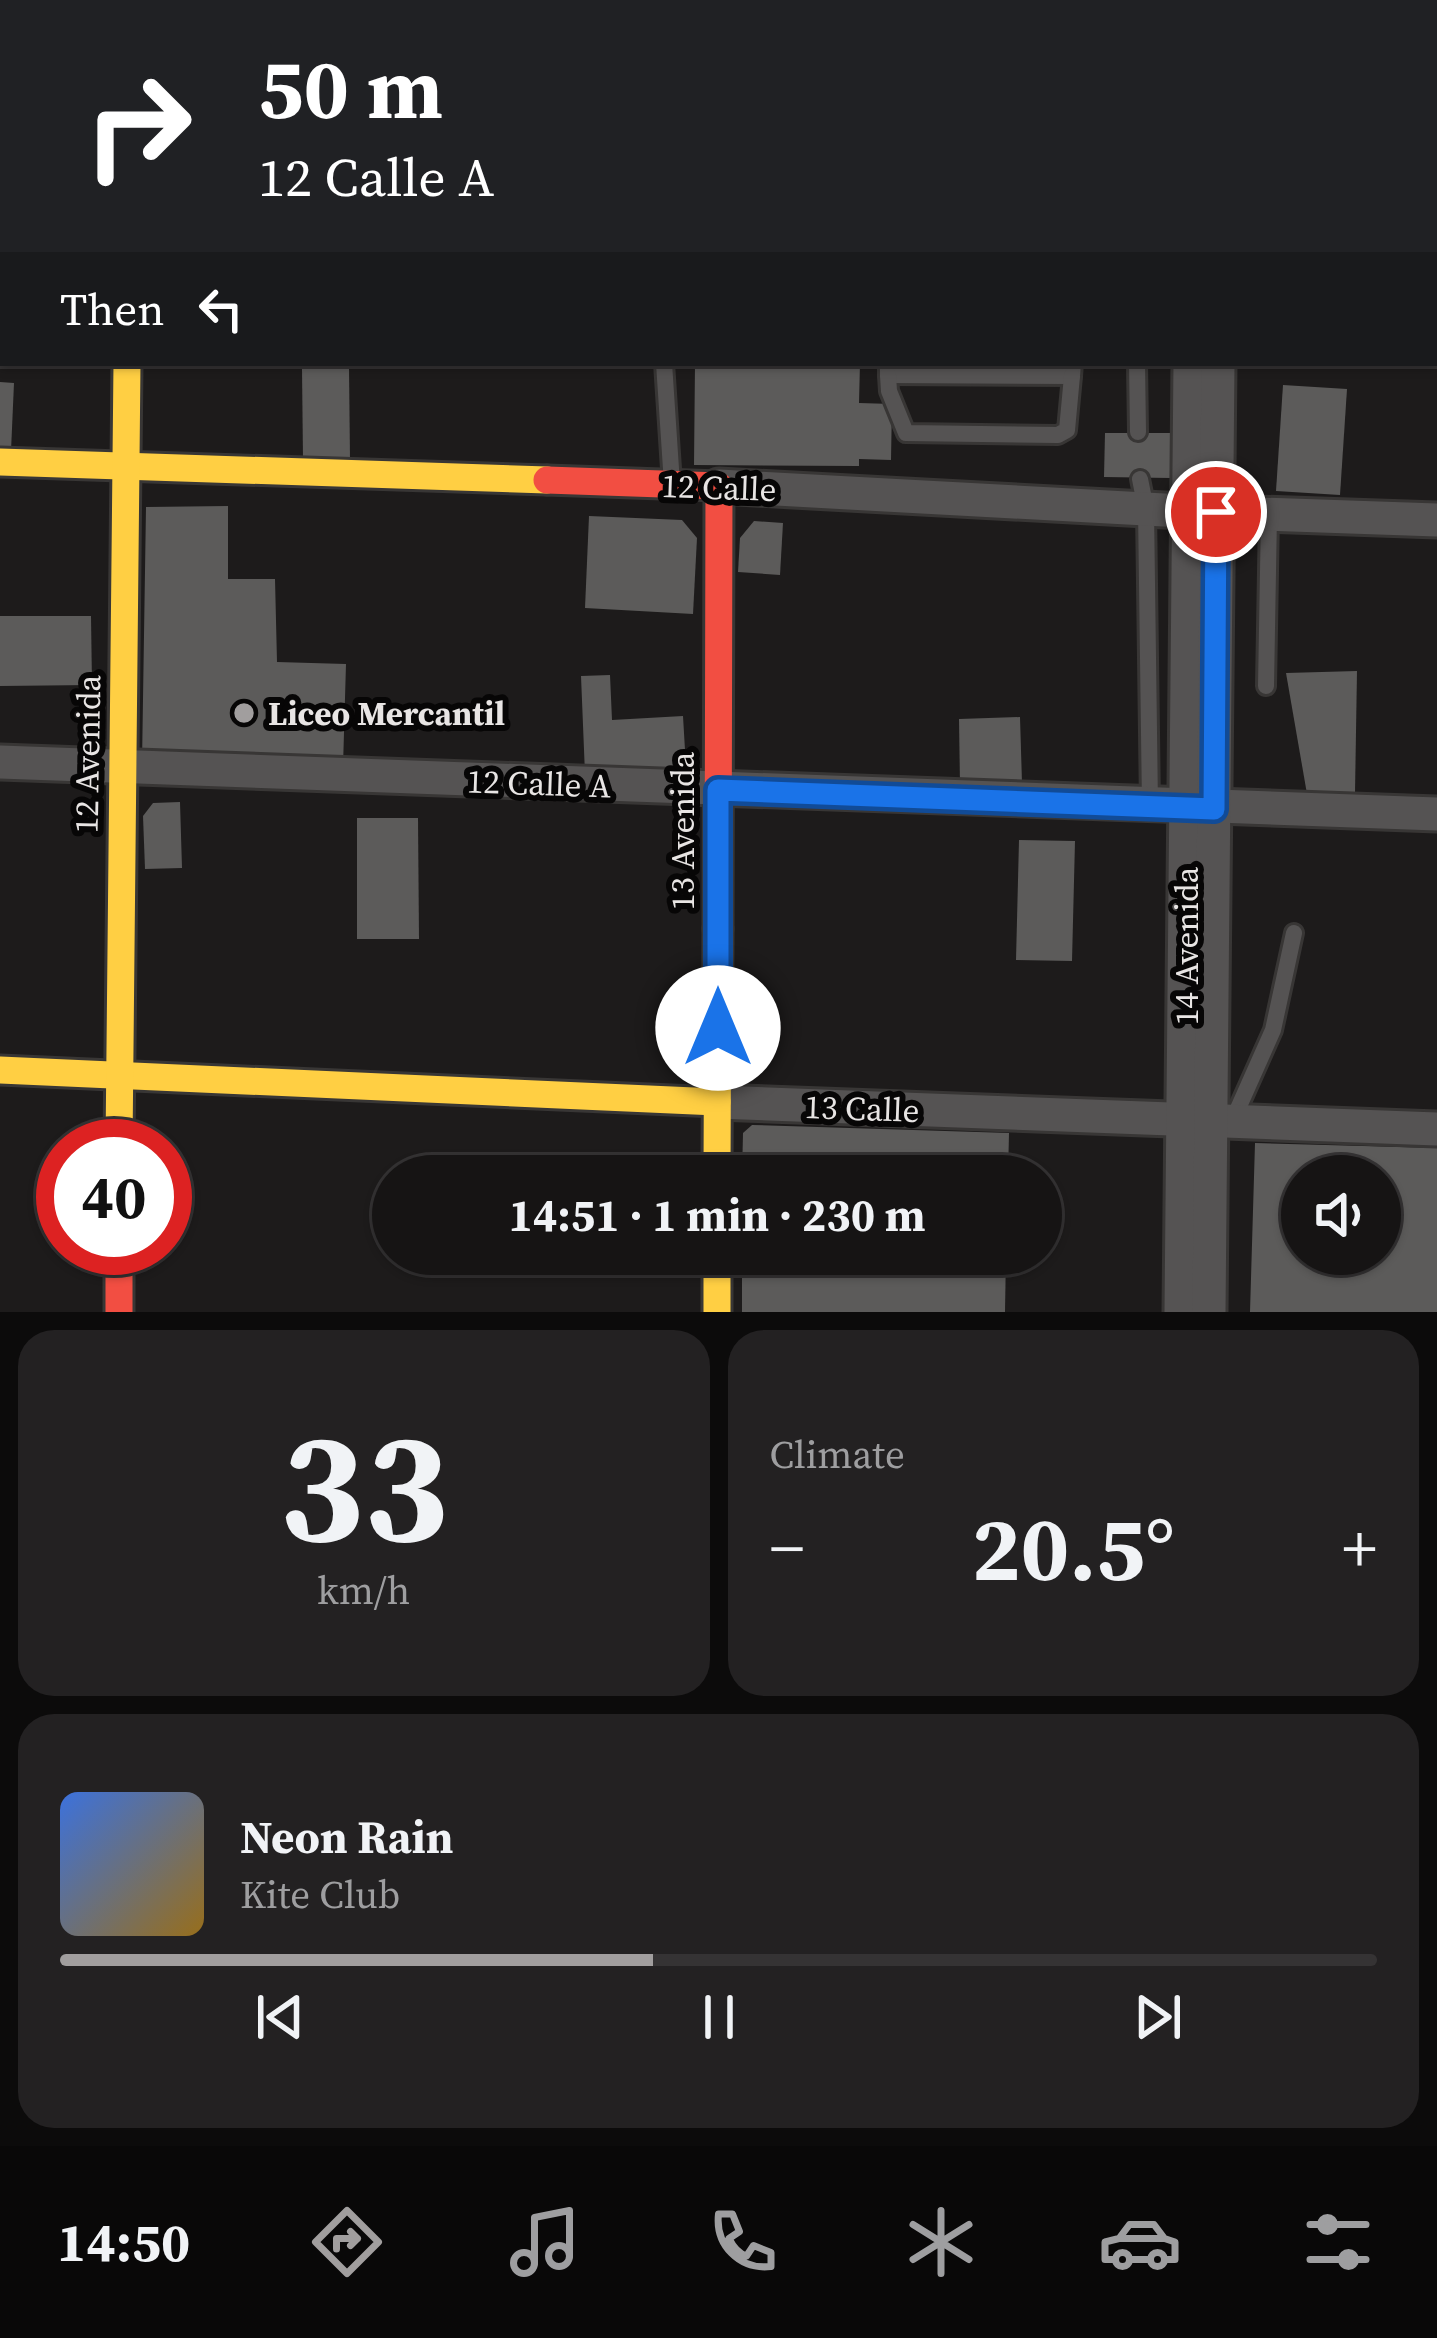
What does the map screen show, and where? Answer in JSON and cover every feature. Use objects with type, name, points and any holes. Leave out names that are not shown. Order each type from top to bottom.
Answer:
[{"type":"street","name":"12 Avenida","points":[[119,1119],[127,366]]},
{"type":"street","name":"14 Avenida","points":[[1190,366],[1203,512]]},
{"type":"street","name":"14 Avenida","points":[[1209,1312],[1200,808],[1203,512],[1218,366]]},
{"type":"street","name":"12 Calle","points":[[0,462],[671,485],[1143,494],[1203,512],[1437,520]]},
{"type":"street","name":"13 Avenida","points":[[717,1155],[719,486]]},
{"type":"street","name":"12 Calle A","points":[[0,762],[1437,814]]},
{"type":"street","name":"13 Calle","points":[[0,1070],[1437,1129]]},
{"type":"street","name":"14 Avenida","points":[[1180,1312],[1209,1121]]},
{"type":"street","points":[[119,1275],[119,1312]]},
{"type":"street","points":[[717,1275],[717,1312]]},
{"type":"lane","points":[[664,366],[671,485]]},
{"type":"lane","points":[[1137,366],[1138,432]]},
{"type":"lane","points":[[888,369],[1072,370],[1067,430],[1058,435],[906,433],[889,391],[888,369]]},
{"type":"lane","points":[[1143,494],[1150,806]]},
{"type":"lane","points":[[1266,686],[1269,514]]},
{"type":"lane","points":[[1209,1121],[1273,1030],[1294,933]]},
{"type":"building","points":[[695,366],[860,366],[859,403],[892,404],[891,460],[859,459],[859,466],[694,465]]},
{"type":"building","points":[[349,368],[350,459],[303,460],[302,369]]},
{"type":"building","points":[[0,382],[14,383],[11,451],[0,450]]},
{"type":"building","points":[[1283,385],[1347,389],[1340,495],[1276,491]]},
{"type":"building","points":[[1105,433],[1171,433],[1170,478],[1104,477]]},
{"type":"building","points":[[228,506],[228,579],[275,579],[277,662],[346,664],[343,767],[142,763],[146,507]]},
{"type":"building","points":[[589,516],[682,520],[697,538],[693,614],[585,608]]},
{"type":"building","points":[[754,521],[783,523],[780,575],[738,572],[740,538]]},
{"type":"building","points":[[0,616],[91,616],[92,685],[0,686]]},
{"type":"building","points":[[1357,671],[1355,793],[1307,794],[1286,673]]},
{"type":"building","points":[[610,675],[612,720],[683,716],[685,750],[676,770],[585,774],[581,676]]},
{"type":"building","points":[[1020,717],[1022,783],[960,785],[959,719]]},
{"type":"building","points":[[180,802],[182,868],[145,869],[143,816],[153,803]]},
{"type":"building","points":[[357,818],[418,818],[419,939],[357,939]]},
{"type":"building","points":[[1019,840],[1075,841],[1072,961],[1016,960]]},
{"type":"building","points":[[752,1125],[1009,1133],[1008,1155],[742,1155],[743,1133]]},
{"type":"building","points":[[1255,1143],[1437,1148],[1437,1312],[1250,1312]]},
{"type":"building","points":[[742,1275],[1006,1275],[1005,1312],[742,1312]]},
{"type":"traffic: slow","points":[[119,1119],[127,366]]},
{"type":"traffic: slow","points":[[0,462],[547,480]]},
{"type":"traffic: slow","points":[[717,1155],[718,929]]},
{"type":"traffic: slow","points":[[0,1070],[717,1102]]},
{"type":"traffic: slow","points":[[717,1275],[717,1312]]},
{"type":"traffic: jam","points":[[547,480],[719,486],[718,929]]},
{"type":"traffic: jam","points":[[119,1275],[119,1312]]},
{"type":"place","name":"Liceo Mercantil","points":[[244,713]]},
{"type":"route","points":[[718,1028],[718,790],[1214,809],[1216,512]]}]
